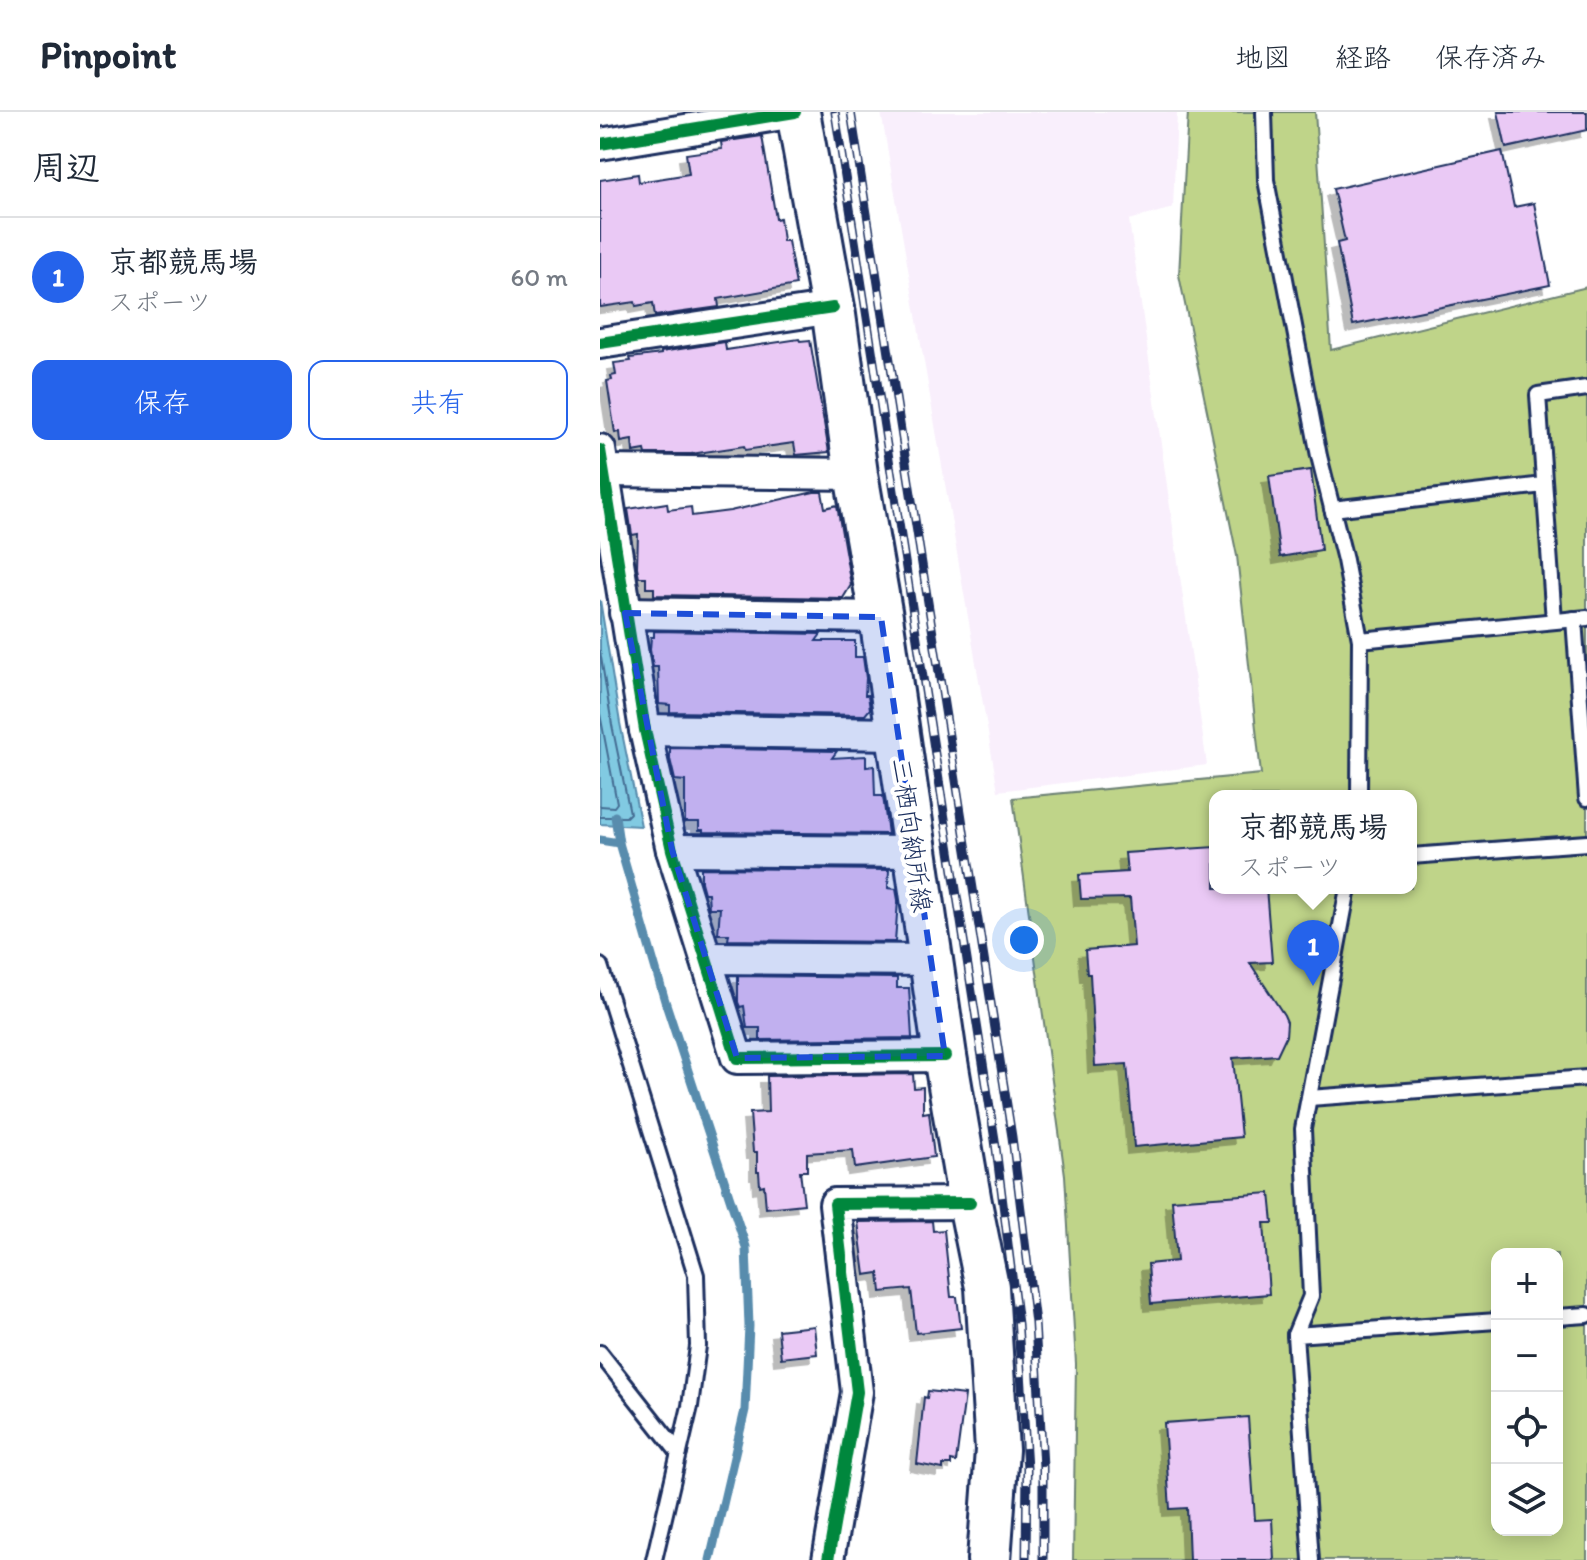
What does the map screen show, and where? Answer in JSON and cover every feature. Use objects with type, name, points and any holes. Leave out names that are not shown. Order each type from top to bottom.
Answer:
[{"type":"main road","name":"三栖向納所線","points":[[797,112],[833,308],[945,1056],[987,1287],[997,1450],[989,1560]]},
{"type":"street","points":[[600,144],[797,112]]},
{"type":"street","points":[[600,343],[833,308]]},
{"type":"street","points":[[856,474],[602,460],[645,730],[672,850],[737,1058],[945,1056]]},
{"type":"street","points":[[625,613],[881,617]]},
{"type":"street","points":[[645,730],[897,734]]},
{"type":"street","points":[[672,850],[915,852]]},
{"type":"street","points":[[706,958],[931,960]]},
{"type":"street","points":[[828,1560],[857,1392],[835,1204],[970,1203]]},
{"type":"lane","points":[[1264,112],[1266,180],[1319,456],[1345,560],[1360,640],[1359,790]]},
{"type":"lane","points":[[1554,621],[1538,395],[1587,388]]},
{"type":"lane","points":[[1332,509],[1544,485]]},
{"type":"lane","points":[[1360,640],[1581,618],[1587,798]]},
{"type":"lane","points":[[1417,856],[1587,843]]},
{"type":"lane","points":[[1311,1560],[1295,1335],[1311,1296],[1303,1129],[1347,894]]},
{"type":"lane","points":[[600,966],[696,1275],[698,1346],[690,1406],[654,1560]]},
{"type":"lane","points":[[1309,1098],[1587,1078]]},
{"type":"lane","points":[[1563,1317],[1587,1315]]},
{"type":"lane","points":[[1295,1335],[1491,1321]]},
{"type":"lane","points":[[600,1353],[679,1453]]},
{"type":"highlighted area","points":[[625,613],[881,617],[945,1056],[737,1058],[672,850]]},
{"type":"shaded area","points":[[881,112],[1177,112],[1173,208],[1129,220],[1207,765],[998,791]]},
{"type":"green space","points":[[1188,112],[1315,112],[1331,350],[1587,287],[1587,1560],[1073,1560],[1076,1364],[1065,1175],[1013,798],[1261,774],[1237,556],[1179,275]]},
{"type":"water","points":[[600,600],[620,723],[641,826],[600,824]]},
{"type":"building","points":[[1498,112],[1587,112],[1587,130],[1506,148]]},
{"type":"building","points":[[762,136],[776,219],[780,218],[783,241],[788,241],[796,285],[718,299],[719,307],[655,316],[653,303],[600,307],[600,180],[638,174],[639,182],[689,174],[686,154],[722,149],[721,142]]},
{"type":"building","points":[[1502,151],[1514,207],[1534,203],[1550,285],[1353,325],[1337,243],[1345,241],[1333,189]]},
{"type":"building","points":[[810,340],[829,452],[796,455],[794,443],[745,450],[744,446],[691,454],[646,454],[645,450],[633,452],[632,440],[621,442],[620,432],[615,433],[607,381],[616,375],[614,363],[725,342],[726,350]]},
{"type":"building","points":[[1311,470],[1321,550],[1280,557],[1269,476]]},
{"type":"building","points":[[822,492],[825,508],[837,505],[851,585],[843,598],[654,595],[654,588],[646,588],[646,577],[639,577],[638,534],[632,535],[628,509],[667,503],[668,510],[691,507],[692,516],[730,511]]},
{"type":"building","points":[[654,631],[821,634],[816,641],[855,641],[855,657],[863,657],[865,695],[868,695],[870,709],[865,715],[670,712],[670,705],[659,704],[658,667],[653,667],[650,650]]},
{"type":"building","points":[[670,748],[837,751],[832,758],[866,756],[866,767],[874,766],[875,796],[883,796],[888,834],[703,832],[699,830],[699,822],[685,822],[685,781],[675,780]]},
{"type":"building","points":[[1209,847],[1209,894],[1266,894],[1272,962],[1250,963],[1284,1015],[1286,1036],[1277,1055],[1233,1058],[1241,1137],[1134,1147],[1127,1064],[1095,1066],[1090,974],[1087,974],[1085,950],[1134,946],[1130,898],[1081,899],[1079,875],[1127,872],[1125,853]]},
{"type":"building","points":[[701,868],[889,870],[888,888],[896,889],[898,900],[895,942],[728,940],[729,934],[718,934],[720,908],[709,908],[708,893],[704,893],[701,882]]},
{"type":"building","points":[[738,976],[897,978],[897,988],[909,988],[912,1038],[760,1040],[760,1028],[747,1028],[744,1006],[740,1007],[738,1002]]},
{"type":"building","points":[[913,1074],[914,1088],[923,1087],[923,1113],[929,1112],[934,1157],[855,1168],[853,1150],[807,1153],[807,1171],[800,1171],[804,1204],[766,1208],[764,1185],[760,1186],[757,1172],[757,1152],[753,1152],[750,1113],[768,1112],[767,1076]]},
{"type":"building","points":[[1270,1193],[1273,1223],[1264,1223],[1269,1294],[1151,1304],[1148,1264],[1177,1261],[1172,1200]]},
{"type":"building","points":[[932,1221],[933,1231],[944,1230],[951,1297],[957,1297],[961,1328],[916,1333],[911,1289],[881,1292],[879,1273],[865,1275],[858,1222]]},
{"type":"building","points":[[814,1326],[817,1354],[781,1358],[778,1330]]},
{"type":"building","points":[[928,1391],[965,1395],[956,1462],[943,1465],[943,1469],[917,1464],[924,1397],[927,1398]]},
{"type":"building","points":[[1248,1417],[1255,1520],[1272,1519],[1274,1560],[1189,1560],[1187,1508],[1170,1509],[1164,1423]]},
{"type":"waterway","points":[[615,816],[619,843],[665,1001],[746,1247],[749,1326],[745,1410],[710,1560]]},
{"type":"waterway","points":[[600,840],[619,843]]},
{"type":"railway","points":[[835,112],[995,1140],[1018,1324],[1027,1468],[1026,1560]]},
{"type":"railway","points":[[851,112],[1012,1137],[1035,1323],[1043,1467],[1043,1560]]},
{"type":"cycle path","points":[[600,144],[795,112]]},
{"type":"cycle path","points":[[600,343],[833,308]]},
{"type":"cycle path","points":[[600,450],[645,730],[672,850],[737,1058],[945,1056]]},
{"type":"cycle path","points":[[828,1560],[857,1392],[835,1204],[970,1203]]},
{"type":"place","name":"京都競馬場","points":[[1313,986]]}]
